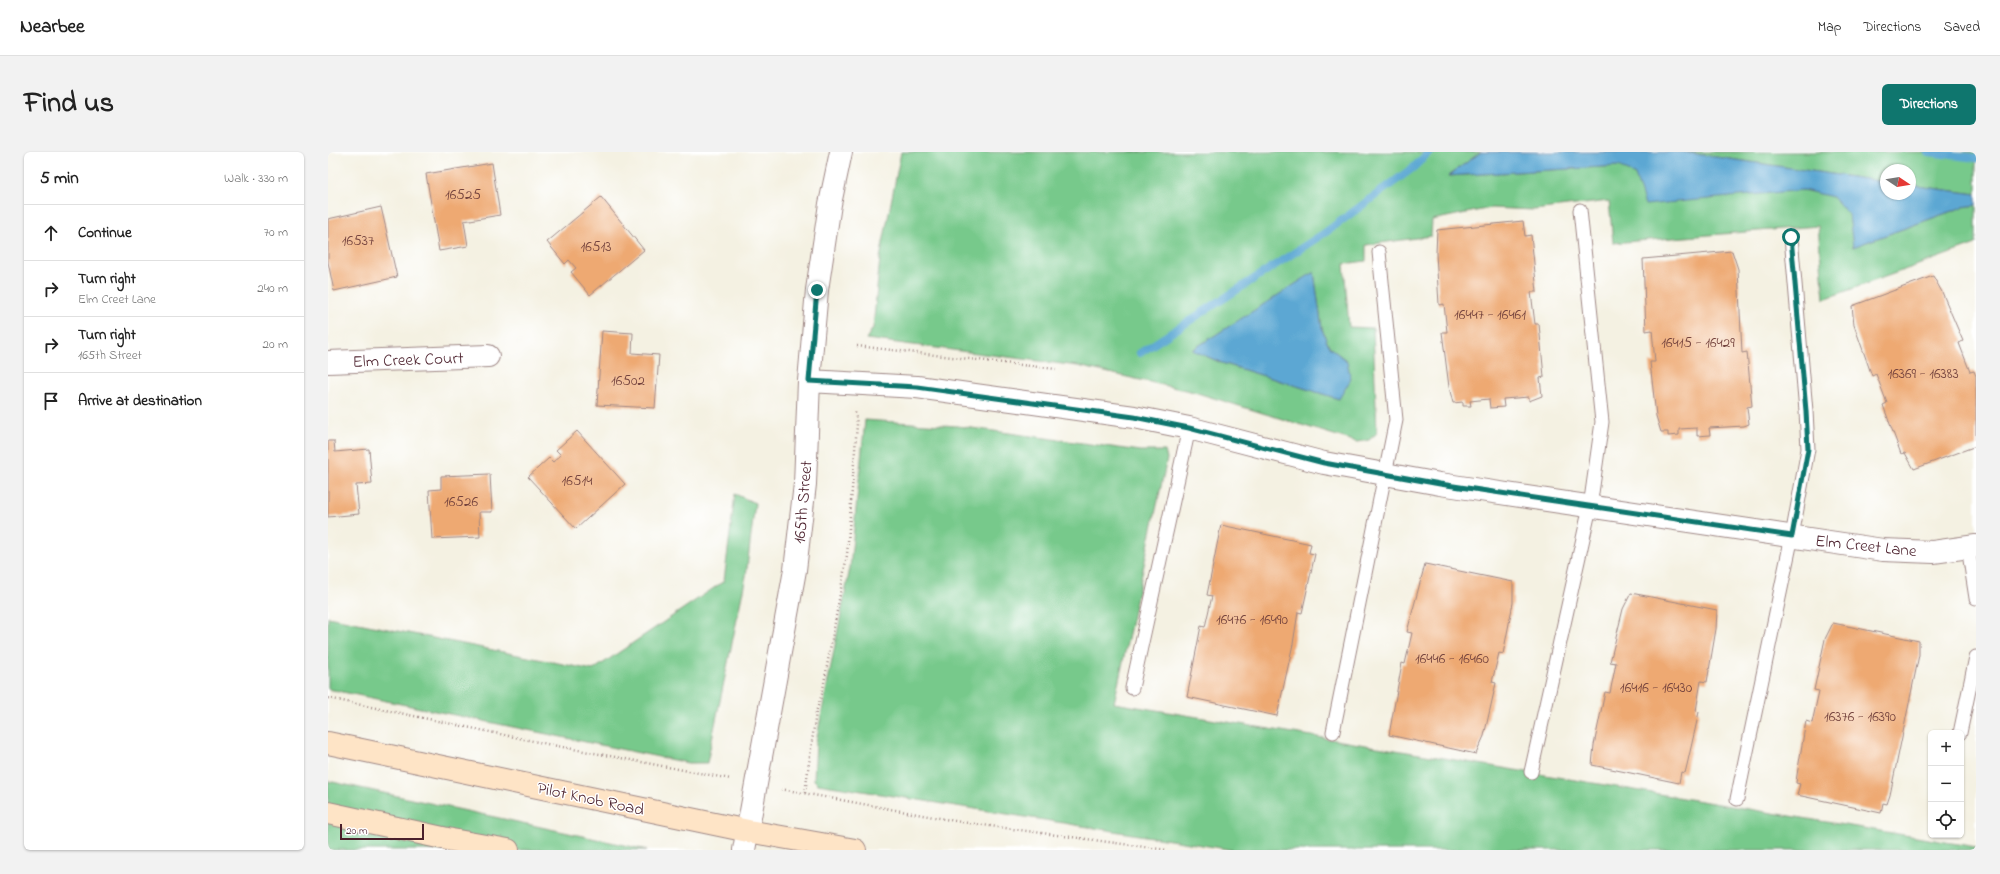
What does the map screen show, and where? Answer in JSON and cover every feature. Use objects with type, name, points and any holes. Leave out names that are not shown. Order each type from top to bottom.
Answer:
[{"type":"main road","name":"Pilot Knob Road","points":[[328,743],[746,841],[854,850]]},
{"type":"main road","points":[[328,813],[452,840],[508,850]]},
{"type":"street","name":"165th Street","points":[[746,841],[795,570],[805,484],[809,381],[817,290],[830,204],[841,152]]},
{"type":"street","name":"Elm Creek Court","points":[[328,362],[488,356]]},
{"type":"street","name":"Elm Creet Lane","points":[[809,381],[917,387],[1134,417],[1189,428],[1324,463],[1385,474],[1883,550],[1933,552],[1972,547]]},
{"type":"lane","points":[[1531,772],[1590,506],[1602,422],[1580,210]]},
{"type":"lane","points":[[1737,799],[1792,536],[1808,449],[1791,237]]},
{"type":"lane","points":[[1333,732],[1396,420],[1379,252]]},
{"type":"lane","points":[[1132,688],[1189,428]]},
{"type":"lane","points":[[1972,547],[1976,598]]},
{"type":"lane","points":[[1961,730],[1976,657]]},
{"type":"path","points":[[857,346],[1056,369]]},
{"type":"path","points":[[805,794],[816,712],[822,694],[847,555],[855,448],[856,412]]},
{"type":"green space","points":[[901,152],[1481,152],[1448,176],[1619,166],[1635,175],[1773,186],[1823,194],[1834,198],[1840,203],[1847,214],[1850,220],[1853,247],[1963,207],[1976,205],[1976,244],[1824,299],[1818,226],[1613,243],[1609,201],[1534,210],[1491,208],[1432,220],[1431,236],[1366,245],[1366,261],[1344,264],[1349,327],[1373,328],[1377,433],[1369,440],[1357,442],[1194,392],[1078,366],[866,339],[873,328],[880,258]],"holes":[[[1314,273],[1322,329],[1329,347],[1347,361],[1339,399],[1222,363],[1192,350]]]},
{"type":"green space","points":[[1682,152],[1976,152],[1976,194],[1916,186],[1916,164],[1880,164],[1880,181]]},
{"type":"green space","points":[[865,420],[957,426],[1141,451],[1165,451],[1167,459],[1114,703],[1976,847],[1976,850],[1233,850],[818,784],[814,780],[816,742],[850,568]]},
{"type":"green space","points":[[735,494],[755,503],[746,576],[707,763],[688,763],[328,689],[328,617],[593,670],[724,581]]},
{"type":"green space","points":[[328,781],[647,850],[328,850]]},
{"type":"water","points":[[1481,152],[1682,152],[1880,181],[1880,200],[1916,200],[1916,186],[1976,194],[1976,205],[1963,207],[1853,247],[1849,215],[1833,197],[1803,190],[1645,205],[1635,175],[1619,166],[1448,176]]},
{"type":"water","points":[[1314,272],[1322,329],[1329,347],[1347,361],[1351,379],[1339,399],[1222,363],[1192,350]]},
{"type":"building","points":[[492,163],[500,215],[464,221],[468,246],[439,251],[426,174]]},
{"type":"building","points":[[601,197],[644,250],[590,295],[571,272],[576,268],[569,260],[565,264],[547,242]]},
{"type":"building","points":[[381,207],[397,277],[334,291],[328,262],[328,219]]},
{"type":"building","points":[[1523,221],[1525,236],[1531,235],[1537,292],[1531,292],[1535,324],[1539,324],[1544,377],[1540,378],[1542,396],[1529,401],[1529,397],[1503,399],[1504,407],[1490,408],[1489,399],[1470,401],[1471,406],[1463,406],[1463,402],[1453,403],[1449,387],[1442,332],[1447,332],[1444,304],[1439,305],[1436,253],[1437,230]]},
{"type":"building","points":[[1732,251],[1738,269],[1742,353],[1747,352],[1752,406],[1747,407],[1749,424],[1744,426],[1709,428],[1710,435],[1697,436],[1697,428],[1679,429],[1679,435],[1668,436],[1668,432],[1661,432],[1656,416],[1650,362],[1655,362],[1652,330],[1646,331],[1643,259]]},
{"type":"building","points":[[1933,276],[1942,292],[1963,341],[1959,343],[1970,372],[1974,371],[1976,376],[1976,446],[1914,469],[1905,453],[1901,454],[1883,405],[1887,403],[1876,374],[1872,376],[1854,325],[1852,306]]},
{"type":"building","points":[[602,331],[633,333],[632,353],[659,355],[655,408],[597,405]]},
{"type":"building","points":[[577,431],[625,484],[576,529],[528,477],[549,458],[553,462],[561,455],[556,450]]},
{"type":"building","points":[[328,441],[334,441],[335,452],[369,449],[372,484],[356,485],[359,514],[328,517]]},
{"type":"building","points":[[490,474],[492,512],[479,512],[480,537],[432,539],[429,490],[441,489],[441,476]]},
{"type":"building","points":[[1221,525],[1311,544],[1309,553],[1315,554],[1302,613],[1298,612],[1293,644],[1277,716],[1187,697],[1201,626],[1205,627],[1212,596],[1207,595]]},
{"type":"building","points":[[1425,564],[1513,582],[1513,603],[1503,654],[1499,653],[1492,682],[1496,683],[1484,736],[1476,754],[1389,735],[1402,663],[1405,664],[1412,633],[1407,632]]},
{"type":"building","points":[[1631,593],[1717,610],[1716,629],[1707,682],[1701,681],[1696,711],[1699,712],[1685,773],[1681,772],[1679,783],[1592,765],[1594,745],[1605,692],[1610,693],[1616,663],[1610,662],[1623,609]]},
{"type":"building","points":[[1833,623],[1919,641],[1919,655],[1890,795],[1887,804],[1883,803],[1881,813],[1797,795],[1800,784],[1796,783],[1806,721],[1812,723],[1819,691],[1814,690],[1825,639]]},
{"type":"waterway","points":[[1140,353],[1326,232],[1414,167],[1429,152]]},
{"type":"waterway","points":[[1928,152],[1976,158]]},
{"type":"route","points":[[817,290],[809,381],[917,387],[1134,417],[1189,428],[1324,463],[1440,484],[1792,536],[1808,449],[1791,237]]}]
